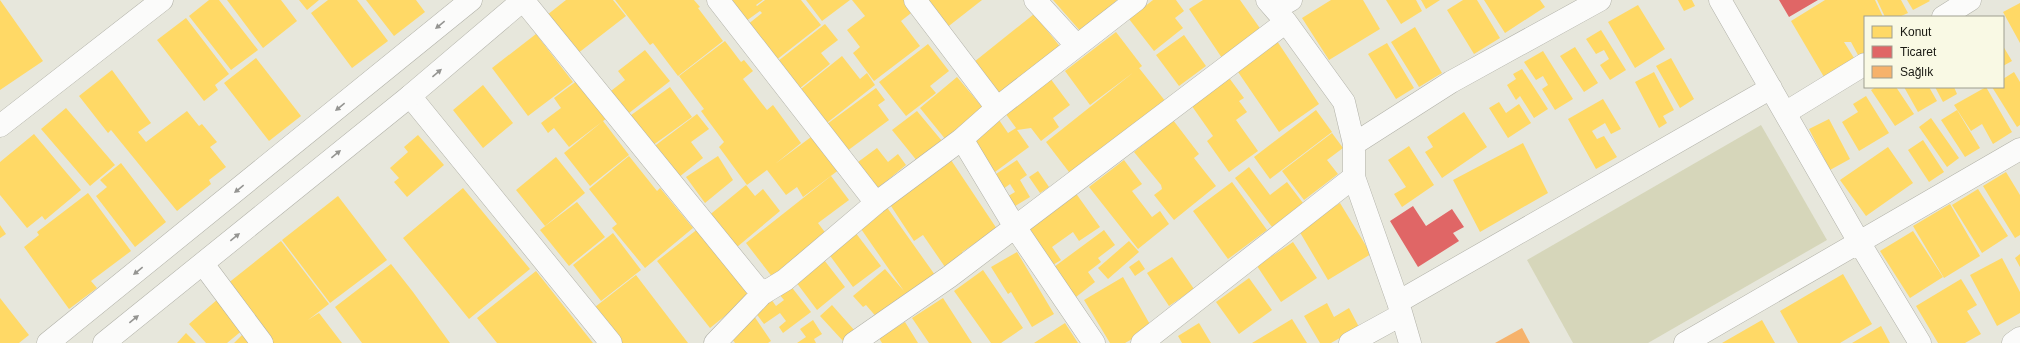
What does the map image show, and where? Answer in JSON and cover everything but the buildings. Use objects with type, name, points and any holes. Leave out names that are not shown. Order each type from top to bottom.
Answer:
[{"type":"street","points":[[0,126],[162,0]]},
{"type":"street","points":[[48,343],[470,0]]},
{"type":"street","points":[[104,343],[410,96],[523,0],[762,294]]},
{"type":"street","points":[[718,0],[876,203]]},
{"type":"street","points":[[916,0],[997,108]]},
{"type":"street","points":[[1035,0],[1077,46]]},
{"type":"street","points":[[715,343],[762,294],[785,280],[876,203],[962,139],[997,108],[1136,0]]},
{"type":"street","points":[[1354,144],[1451,82],[1600,0]]},
{"type":"street","points":[[1720,0],[1859,242],[1920,343]]},
{"type":"street","points":[[1944,16],[1970,0]]},
{"type":"street","points":[[854,343],[949,277],[1015,227],[1280,8],[1344,102],[1354,144],[1354,177],[1400,308],[1410,343]]},
{"type":"street","points":[[1785,113],[1864,65]]},
{"type":"street","points":[[1350,343],[1400,308],[1771,88]]},
{"type":"street","points":[[410,96],[611,343]]},
{"type":"street","points":[[962,139],[1015,227],[1094,343]]},
{"type":"street","points":[[1684,343],[2020,148]]},
{"type":"street","points":[[1142,343],[1354,177]]},
{"type":"street","points":[[203,264],[262,343]]},
{"type":"street","points":[[2013,343],[2020,338]]},
{"type":"green space","points":[[1761,125],[1827,240],[1648,343],[1573,343],[1527,260]]}]
